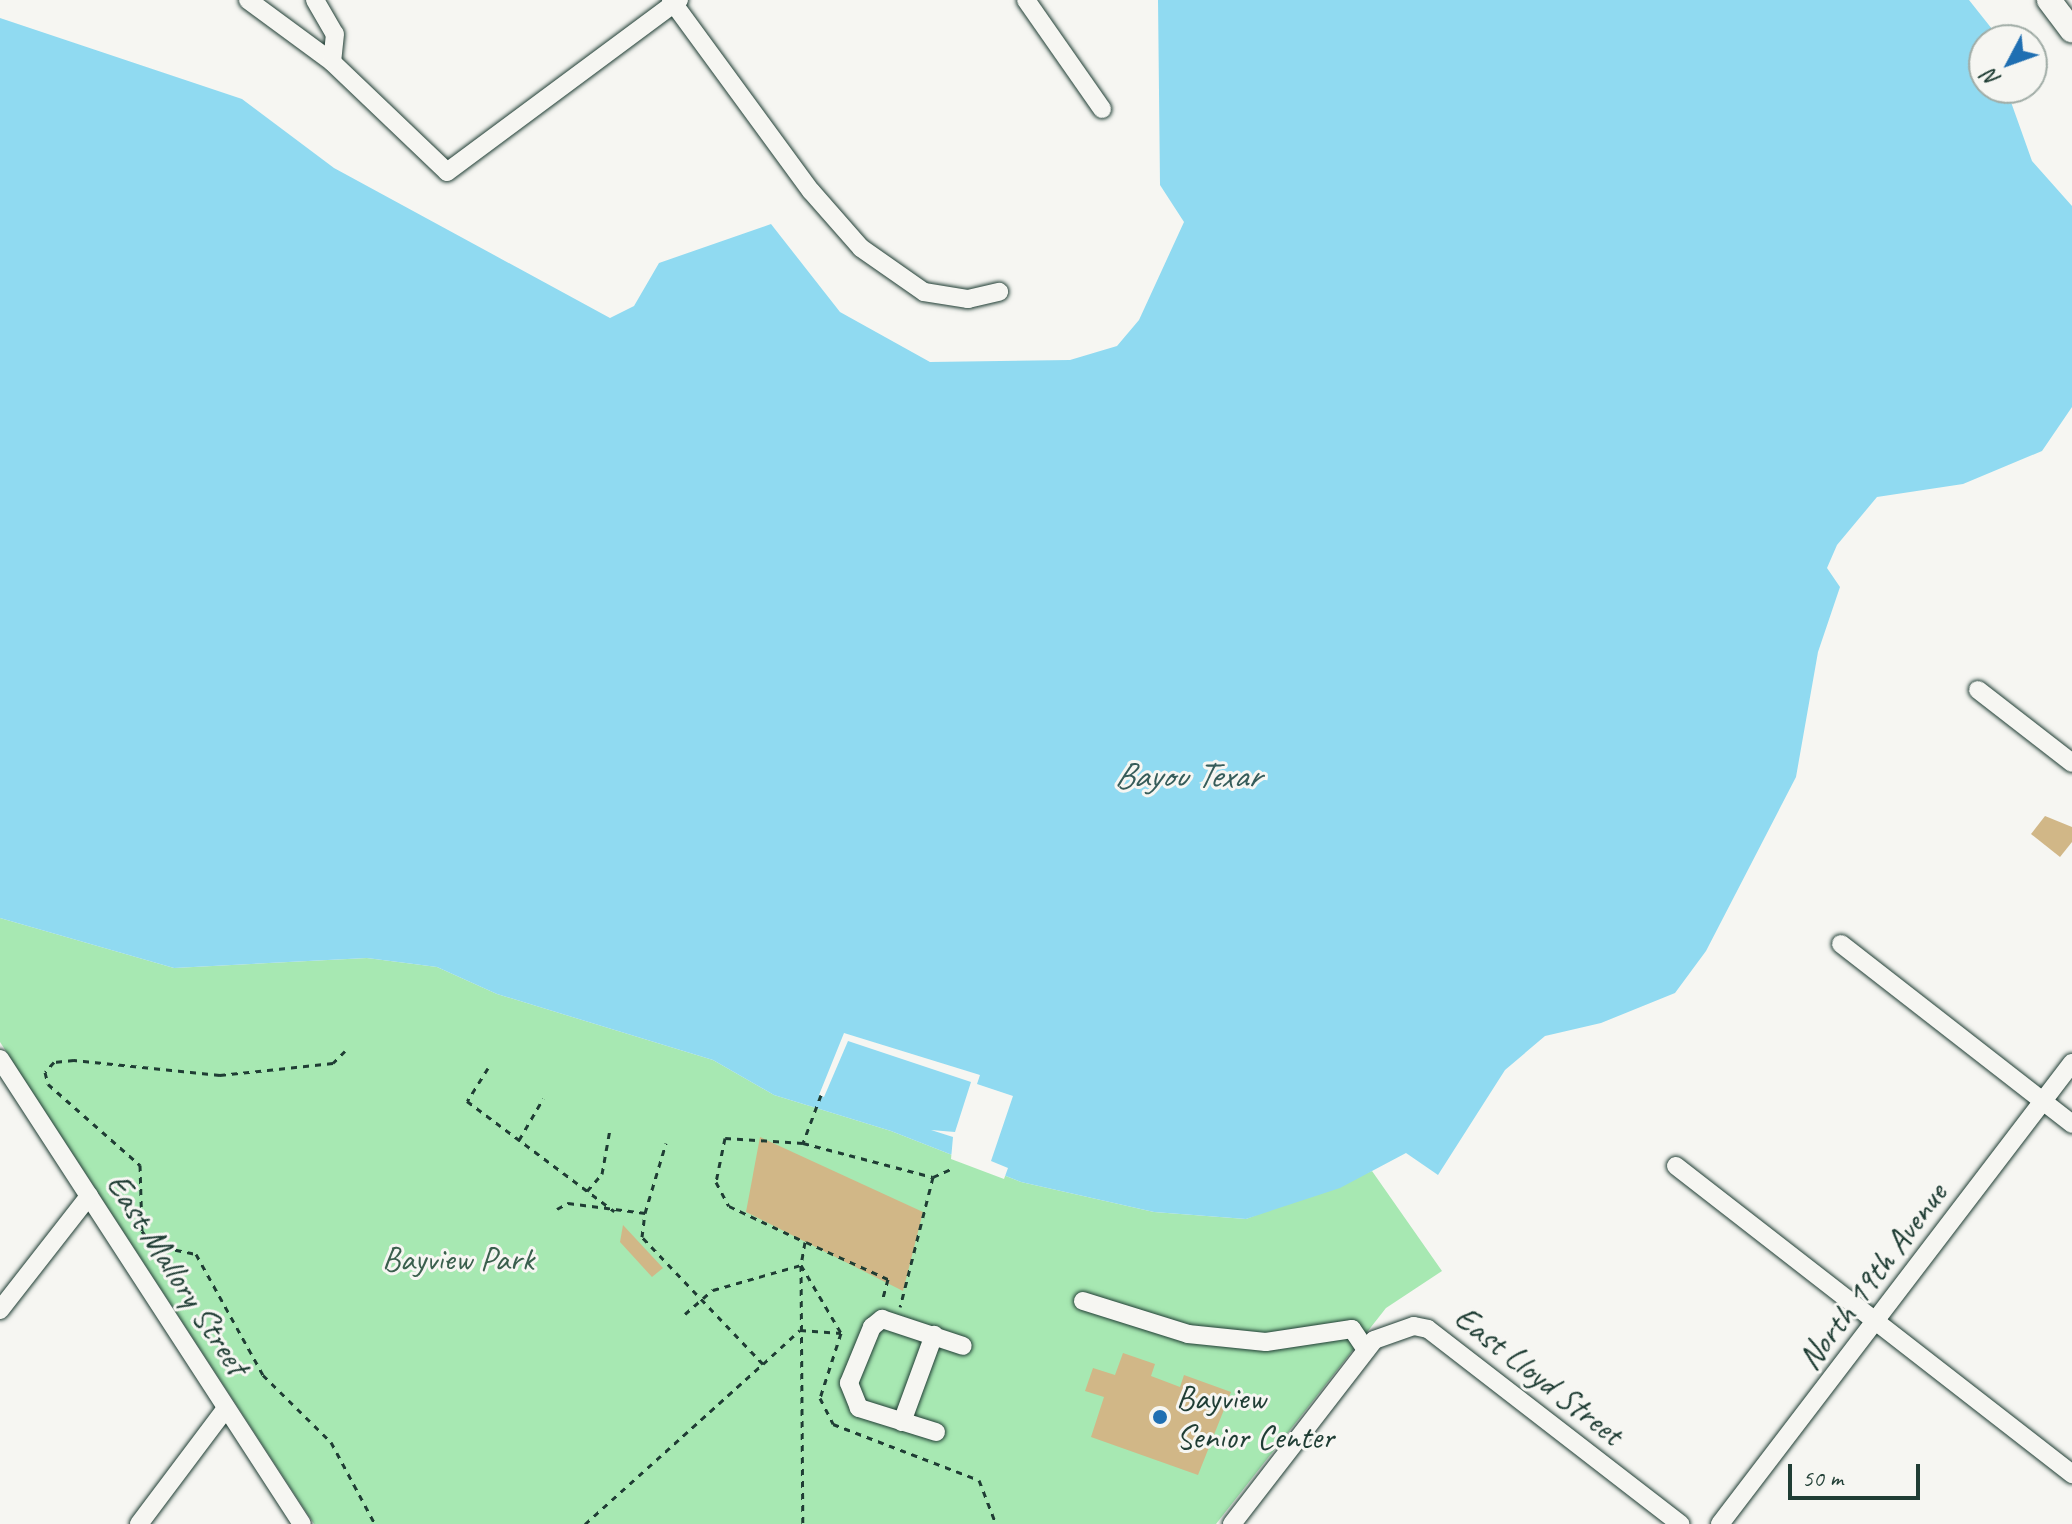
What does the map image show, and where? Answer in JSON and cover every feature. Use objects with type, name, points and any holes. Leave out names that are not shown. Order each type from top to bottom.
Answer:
[{"type":"main road","points":[[2049,0],[2072,30]]},
{"type":"street","points":[[248,0],[332,62],[447,172],[675,1],[811,191],[861,248],[924,292],[968,299],[999,292]]},
{"type":"street","points":[[315,0],[335,34],[332,62]]},
{"type":"street","points":[[1026,0],[1102,109]]},
{"type":"street","points":[[1978,690],[2072,763]]},
{"type":"street","points":[[1841,944],[2072,1124]]},
{"type":"street","name":"East Mallory Street","points":[[0,1059],[302,1524]]},
{"type":"street","name":"North 19th Avenue","points":[[1720,1524],[1878,1323],[2072,1063]]},
{"type":"street","points":[[1676,1166],[2072,1474]]},
{"type":"street","points":[[0,1310],[89,1196]]},
{"type":"street","points":[[1083,1301],[1188,1334],[1266,1342],[1352,1329],[1366,1350],[1232,1524]]},
{"type":"street","points":[[936,1432],[859,1408],[849,1383],[872,1327],[882,1319],[963,1346]]},
{"type":"street","name":"East Lloyd Street","points":[[1366,1350],[1386,1331],[1428,1329],[1680,1524]]},
{"type":"street","points":[[902,1422],[934,1335]]},
{"type":"street","points":[[139,1524],[226,1408]]},
{"type":"path","points":[[345,1051],[333,1063],[220,1075],[74,1060],[54,1062],[45,1072],[48,1084],[140,1165],[142,1231],[152,1245],[196,1254],[263,1375],[331,1442],[375,1524]]},
{"type":"path","points":[[488,1068],[467,1101],[614,1211]]},
{"type":"path","points":[[803,1143],[821,1095]]},
{"type":"path","points":[[519,1140],[543,1099]]},
{"type":"path","points":[[587,1191],[602,1174],[610,1129]]},
{"type":"path","points":[[933,1177],[901,1307],[881,1306],[888,1279],[729,1206],[716,1182],[725,1138],[803,1143],[933,1177],[951,1169]]},
{"type":"path","points":[[666,1143],[645,1213],[642,1237],[763,1364]]},
{"type":"path","points":[[557,1209],[568,1203],[645,1213]]},
{"type":"path","points":[[803,1524],[800,1330],[801,1265],[805,1242]]},
{"type":"path","points":[[685,1314],[713,1290],[801,1265]]},
{"type":"path","points":[[801,1265],[841,1333],[820,1398],[833,1424],[979,1480],[996,1524]]},
{"type":"path","points":[[585,1524],[800,1330],[841,1333]]},
{"type":"green space","name":"Bayview Park","points":[[0,918],[174,968],[367,958],[437,967],[497,994],[713,1060],[774,1095],[891,1131],[1021,1182],[1154,1212],[1246,1219],[1372,1171],[1442,1271],[1386,1308],[1216,1524],[314,1524],[0,1042]]},
{"type":"water","name":"Bayou Texar","points":[[1158,0],[1969,0],[1988,24],[1968,24],[1968,104],[2012,104],[2032,161],[2072,206],[2072,407],[2042,451],[1963,484],[1877,497],[1837,545],[1827,568],[1840,587],[1818,652],[1796,777],[1706,951],[1675,993],[1601,1023],[1545,1036],[1505,1070],[1438,1175],[1406,1153],[1340,1188],[1246,1219],[1154,1212],[1021,1182],[891,1131],[774,1095],[713,1060],[497,994],[437,967],[367,958],[174,968],[0,918],[0,18],[242,99],[334,168],[610,318],[634,306],[659,263],[771,224],[840,312],[930,362],[1070,360],[1117,346],[1139,320],[1184,222],[1160,185]]},
{"type":"pier","points":[[844,1033],[980,1075],[977,1084],[1013,1096],[991,1161],[1008,1168],[1004,1179],[951,1159],[953,1137],[931,1130],[955,1132],[971,1082],[848,1041],[824,1097],[819,1095]]},
{"type":"building","points":[[2045,816],[2072,827],[2072,842],[2060,857],[2031,834]]},
{"type":"building","points":[[760,1137],[923,1212],[903,1291],[746,1212]]},
{"type":"building","points":[[623,1225],[663,1268],[652,1277],[620,1242]]},
{"type":"building","name":"Bayview Senior Center","points":[[1123,1353],[1155,1364],[1151,1376],[1180,1387],[1184,1375],[1231,1392],[1198,1475],[1091,1437],[1104,1397],[1085,1391],[1093,1368],[1115,1375]]},
{"type":"place","name":"Bayview Senior Center","points":[[1160,1417]]}]
